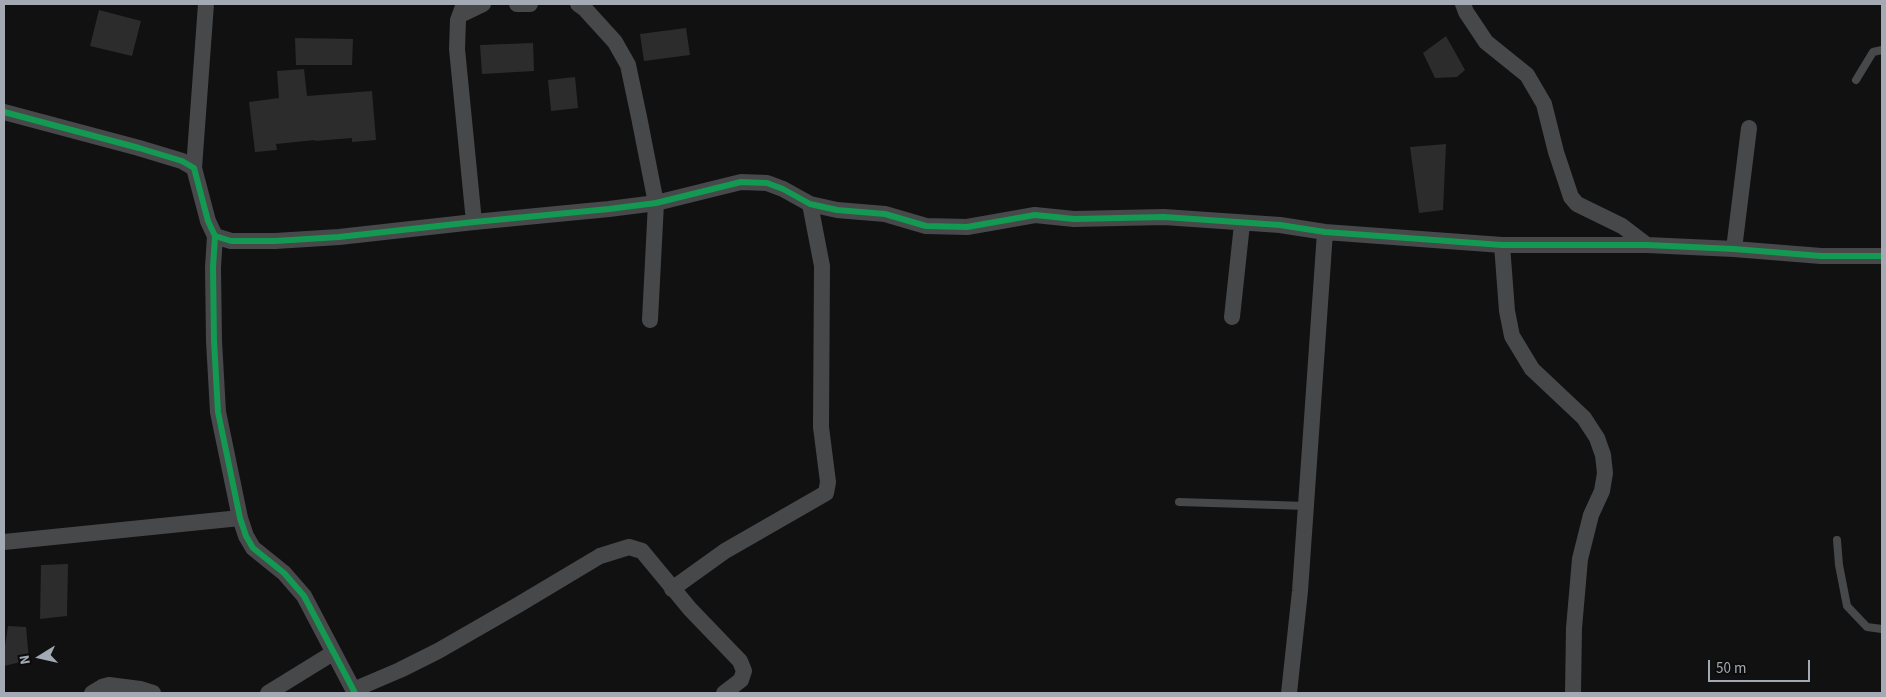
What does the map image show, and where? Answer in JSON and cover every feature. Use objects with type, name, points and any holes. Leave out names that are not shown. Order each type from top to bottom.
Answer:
[{"type":"street","points":[[206,4],[194,168],[208,221],[215,236],[213,266],[214,341],[218,412],[240,518],[246,536],[253,548],[284,573],[304,596],[354,691],[438,651],[600,556],[629,547],[642,551],[672,589],[740,661],[744,671],[741,680],[724,693]]},
{"type":"street","points":[[474,222],[457,35],[462,9],[483,4]]},
{"type":"street","points":[[517,4],[530,4]]},
{"type":"street","points":[[578,4],[585,9],[615,42],[628,65],[656,203],[650,320]]},
{"type":"street","points":[[1463,4],[1466,12],[1486,42],[1527,75],[1544,104],[1556,152],[1571,197],[1577,204],[1622,226],[1648,245]]},
{"type":"street","points":[[4,112],[139,148],[182,161],[194,168]]},
{"type":"street","points":[[1734,249],[1749,128]]},
{"type":"street","points":[[215,236],[231,241],[339,237],[656,203],[742,182],[766,183],[783,189],[810,204],[837,210],[885,214],[926,226],[967,227],[1035,215],[1074,219],[1164,217],[1280,226],[1325,232],[1502,245],[1648,245],[1821,256],[1882,256]]},
{"type":"street","points":[[672,589],[725,551],[826,494],[828,482],[821,427],[822,266],[810,204]]},
{"type":"street","points":[[1232,318],[1242,224]]},
{"type":"street","points":[[1289,693],[1307,506],[1325,232]]},
{"type":"street","points":[[1502,245],[1507,311],[1512,336],[1532,368],[1584,418],[1597,438],[1603,455],[1605,473],[1602,491],[1591,515],[1580,559],[1574,628],[1573,693]]},
{"type":"street","points":[[4,542],[240,518]]},
{"type":"street","points":[[268,693],[333,653]]},
{"type":"street","points":[[92,693],[109,685],[140,689],[153,693]]},
{"type":"lane","points":[[1856,80],[1873,52],[1882,50]]},
{"type":"lane","points":[[1179,502],[1307,506]]},
{"type":"lane","points":[[1837,540],[1839,565],[1848,606],[1867,626],[1882,629]]},
{"type":"building","points":[[99,10],[141,21],[132,56],[90,46]]},
{"type":"building","points":[[686,28],[690,55],[644,61],[640,34]]},
{"type":"building","points":[[1446,36],[1465,70],[1457,77],[1435,78],[1423,53]]},
{"type":"building","points":[[295,38],[353,39],[352,65],[296,65]]},
{"type":"building","points":[[533,43],[534,71],[482,74],[480,45]]},
{"type":"building","points":[[304,69],[307,96],[372,91],[376,140],[352,142],[352,138],[315,140],[276,144],[277,150],[255,152],[249,102],[279,98],[277,71]]},
{"type":"building","points":[[575,77],[578,108],[551,111],[548,80]]},
{"type":"building","points":[[1446,144],[1443,210],[1419,213],[1410,147]]},
{"type":"building","points":[[68,564],[67,616],[40,619],[41,565]]},
{"type":"building","points":[[8,626],[26,627],[29,660],[4,666],[4,652]]},
{"type":"cycle path","points":[[4,112],[139,148],[182,161],[194,168],[208,221],[215,236],[213,267],[214,341],[218,412],[240,518],[246,536],[253,548],[284,573],[304,596],[355,693]]},
{"type":"cycle path","points":[[215,236],[231,241],[275,241],[339,237],[656,203],[741,182],[767,183],[783,189],[810,204],[837,210],[885,214],[926,226],[967,227],[1035,215],[1074,219],[1164,217],[1280,225],[1325,232],[1502,245],[1647,245],[1821,256],[1882,256]]}]
